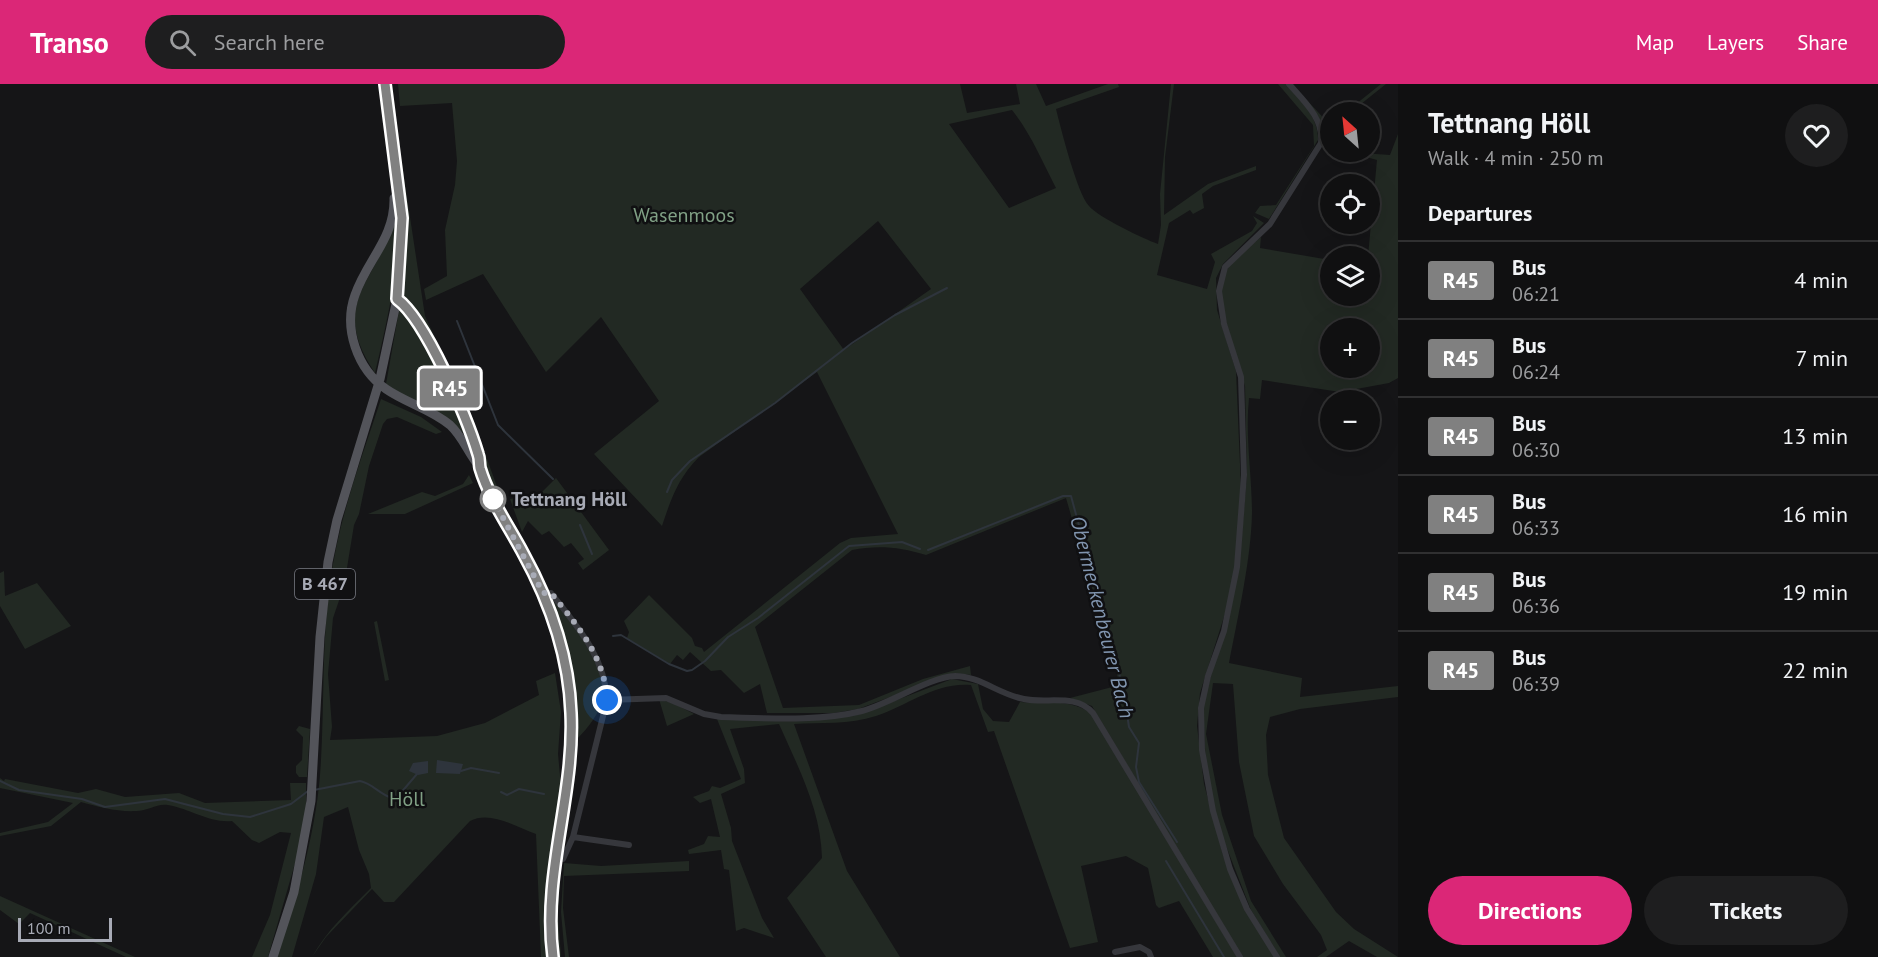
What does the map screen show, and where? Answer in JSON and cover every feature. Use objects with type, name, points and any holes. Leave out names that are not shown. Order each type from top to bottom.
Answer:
[{"type":"main road","name":"B 467","points":[[273,957],[294,892],[311,801],[315,765],[320,637],[327,569],[337,520],[387,351],[397,299],[402,234],[385,84]]},
{"type":"main road","points":[[398,188],[394,194],[394,213],[386,239],[354,297],[350,321],[354,345],[366,368],[378,382],[450,425],[464,441],[543,593],[557,631],[566,669],[571,712],[569,765],[555,859],[550,915],[553,957]]},
{"type":"main road","points":[[397,299],[410,310],[422,327],[469,430],[479,457],[479,466]]},
{"type":"street","points":[[1277,957],[1247,909],[1224,852],[1207,783],[1200,730],[1203,691],[1224,631],[1237,567],[1243,503],[1241,377],[1224,324],[1219,281],[1232,259],[1261,233],[1279,211],[1321,143],[1321,132],[1313,113],[1289,84]]},
{"type":"street","points":[[543,593],[551,593],[592,649],[605,677],[607,700],[573,837],[563,859],[555,859]]},
{"type":"street","points":[[607,700],[660,697],[712,716],[852,713],[957,676],[979,681],[1022,699],[1070,701],[1083,704],[1093,713],[1240,957]]},
{"type":"street","points":[[573,837],[629,845]]},
{"type":"street","points":[[1115,952],[1140,947],[1149,952],[1151,957]]},
{"type":"green space","name":"Wasenmoos","points":[[398,84],[960,84],[967,113],[1020,104],[1016,84],[1036,84],[1046,106],[1108,84],[1118,84],[1119,87],[1056,109],[1065,145],[1079,188],[1089,206],[1111,222],[1158,244],[1161,225],[1160,194],[1171,84],[1174,84],[1165,157],[1164,215],[1208,184],[1256,166],[1256,170],[1213,186],[1202,194],[1204,208],[1193,214],[1190,210],[1169,223],[1157,275],[1207,289],[1215,262],[1211,254],[1252,231],[1257,223],[1253,216],[1264,223],[1223,264],[1216,278],[1217,310],[1236,371],[1241,488],[1238,548],[1228,604],[1200,693],[1197,726],[1204,784],[1223,855],[1242,903],[1275,957],[1242,957],[1092,706],[1070,698],[1120,685],[1066,498],[926,555],[889,548],[852,550],[755,627],[783,708],[859,705],[923,679],[970,666],[971,675],[955,673],[858,709],[834,713],[767,713],[760,684],[744,693],[721,670],[711,671],[690,652],[683,660],[677,655],[670,664],[627,638],[629,632],[624,621],[649,595],[692,638],[695,646],[702,648],[704,652],[840,543],[851,538],[898,534],[817,372],[699,457],[680,481],[662,526],[594,454],[659,401],[601,317],[546,372],[483,274],[426,300],[424,289],[447,276],[445,230],[455,185],[457,161],[452,103],[400,106]],"holes":[[[1012,110],[1031,138],[1056,188],[1009,208],[949,124]],[[878,221],[931,289],[844,350],[800,289]]]},
{"type":"green space","points":[[1278,84],[1286,84],[1308,109],[1315,124],[1318,140],[1269,219],[1255,213],[1260,206],[1276,205],[1314,146],[1313,125]]},
{"type":"green space","points":[[1292,84],[1320,114],[1320,122]]},
{"type":"green space","points":[[1381,84],[1386,84],[1364,102],[1358,102]]},
{"type":"green space","points":[[393,105],[425,316],[472,417],[496,484],[508,506],[492,483],[466,416],[424,325],[402,295],[406,222]]},
{"type":"green space","points":[[1398,134],[1398,378],[1389,383],[1351,390],[1327,390],[1262,380],[1260,399],[1249,398],[1251,531],[1229,663],[1302,678],[1300,697],[1398,686],[1398,697],[1300,709],[1270,717],[1266,735],[1268,775],[1284,838],[1336,912],[1354,929],[1398,957],[1377,957],[1349,941],[1326,957],[1317,957],[1327,950],[1321,935],[1283,884],[1254,836],[1239,762],[1233,684],[1213,683],[1206,734],[1222,815],[1251,901],[1286,957],[1280,957],[1251,910],[1219,828],[1206,769],[1203,706],[1239,568],[1247,475],[1245,386],[1222,308],[1221,288],[1226,271],[1232,262],[1261,237],[1260,248],[1320,258],[1320,306],[1380,306],[1380,246],[1369,246],[1370,234],[1380,234],[1380,174],[1376,174],[1380,154],[1390,155]]},
{"type":"green space","points":[[395,218],[398,229],[396,268],[375,373],[361,349],[355,328],[356,310],[361,293]]},
{"type":"green space","points":[[400,305],[417,323],[467,435],[386,384]]},
{"type":"green space","name":"Höll","points":[[381,399],[421,417],[442,432],[436,434],[397,417],[387,419],[383,424],[369,466],[359,514],[354,525],[344,586],[333,618],[328,674],[332,727],[330,740],[437,736],[485,723],[539,695],[536,681],[555,673],[561,712],[558,754],[562,797],[546,900],[549,957],[541,957],[536,834],[486,817],[470,821],[394,902],[384,902],[372,889],[326,937],[312,957],[331,929],[371,888],[369,874],[359,850],[348,807],[324,817],[316,874],[292,957],[277,957],[304,867],[314,821],[320,775],[325,631],[334,560],[351,490]]},
{"type":"green space","points":[[469,475],[473,483],[405,514],[368,514],[422,492],[435,496],[463,484]]},
{"type":"green space","points":[[556,478],[609,550],[583,570],[578,563],[584,559],[571,543],[564,547],[549,531],[542,535],[528,521],[522,532],[510,499],[515,498],[525,509]]},
{"type":"green space","points":[[4,571],[5,596],[37,583],[71,626],[25,649],[0,606],[0,573]]},
{"type":"green space","points":[[551,599],[578,631],[587,646],[601,676],[604,689],[599,711],[577,739],[574,673]]},
{"type":"green space","points":[[377,621],[389,680],[385,681],[374,622]]},
{"type":"green space","points":[[952,679],[978,684],[983,709],[993,721],[1009,722],[1020,702],[1067,704],[1092,714],[1237,957],[1213,957],[1179,901],[1159,908],[1156,905],[1148,868],[1126,856],[1081,866],[1098,942],[1070,948],[994,731],[988,732],[971,685],[946,687],[866,719],[794,724],[847,871],[900,957],[826,957],[787,898],[822,858],[818,823],[801,773],[779,724],[730,729],[744,769],[745,783],[721,794],[731,828],[732,841],[762,918],[774,938],[744,928],[736,931],[729,870],[724,869],[721,850],[689,854],[688,850],[704,844],[708,836],[720,837],[711,799],[700,803],[693,797],[709,791],[712,786],[720,788],[741,779],[717,719],[860,714]]},
{"type":"green space","points":[[659,699],[675,704],[694,714],[667,726]]},
{"type":"green space","points":[[299,726],[310,729],[307,777],[299,777],[296,773],[296,766],[302,760],[303,737],[296,730]]},
{"type":"green space","points":[[0,778],[4,781],[5,779],[78,793],[96,789],[125,797],[179,793],[205,803],[291,800],[290,783],[306,783],[306,812],[298,853],[268,957],[252,957],[270,915],[291,833],[280,832],[259,843],[252,840],[232,821],[208,818],[176,807],[164,805],[140,811],[129,811],[108,809],[81,802],[51,826],[0,836],[0,833],[48,822],[73,803],[0,788]]},
{"type":"green space","points":[[689,861],[689,871],[564,876],[563,908],[569,957],[565,957],[561,912],[564,863],[601,866]]},
{"type":"green space","points":[[561,864],[558,915],[561,957],[558,957],[554,910],[558,868]]},
{"type":"green space","points":[[0,896],[135,957],[126,957],[30,913],[19,924],[0,910]]},
{"type":"shaded area","points":[[437,760],[463,764],[460,774],[436,773]]},
{"type":"shaded area","points":[[428,761],[428,773],[418,775],[409,771],[413,763]]},
{"type":"waterway","points":[[667,492],[672,480],[690,461],[775,403],[852,343],[895,315],[947,288]]},
{"type":"waterway","points":[[457,321],[498,425],[553,479]]},
{"type":"waterway","name":"Obermeckenbeurer Bach","points":[[928,550],[1063,496],[1071,496],[1123,688],[1129,727],[1139,743],[1136,767],[1139,782],[1177,842]]},
{"type":"waterway","points":[[580,525],[592,554]]},
{"type":"waterway","name":"Obermeckenbeurer Bach","points":[[613,636],[621,635],[669,664],[687,671],[692,670],[705,661],[728,637],[758,618],[849,546],[902,542],[920,549]]},
{"type":"waterway","name":"Obermeckenbeurer Bach","points":[[461,771],[471,768],[499,773]]},
{"type":"waterway","name":"Obermeckenbeurer Bach","points":[[314,790],[360,781],[392,798],[399,795],[417,774]]},
{"type":"waterway","name":"Obermeckenbeurer Bach","points":[[0,781],[19,790],[82,799],[105,807],[165,799],[223,814],[250,817],[291,804],[308,791]]},
{"type":"waterway","name":"Obermeckenbeurer Bach","points":[[501,792],[507,795],[519,789],[544,794]]},
{"type":"waterway","name":"Obermeckenbeurer Bach","points":[[1166,861],[1224,957]]},
{"type":"bus line","name":"R45","points":[[385,84],[402,218],[397,299],[410,310],[422,327],[469,430],[479,457],[479,466],[494,500],[531,566],[543,593],[563,654],[569,691],[571,736],[565,798],[551,888],[550,923],[553,957]]},
{"type":"place","name":"Tettnang Höll","points":[[493,499]]},
{"type":"route","points":[[493,499],[531,566],[543,593],[549,591],[551,593],[592,649],[605,677],[607,700]]}]
